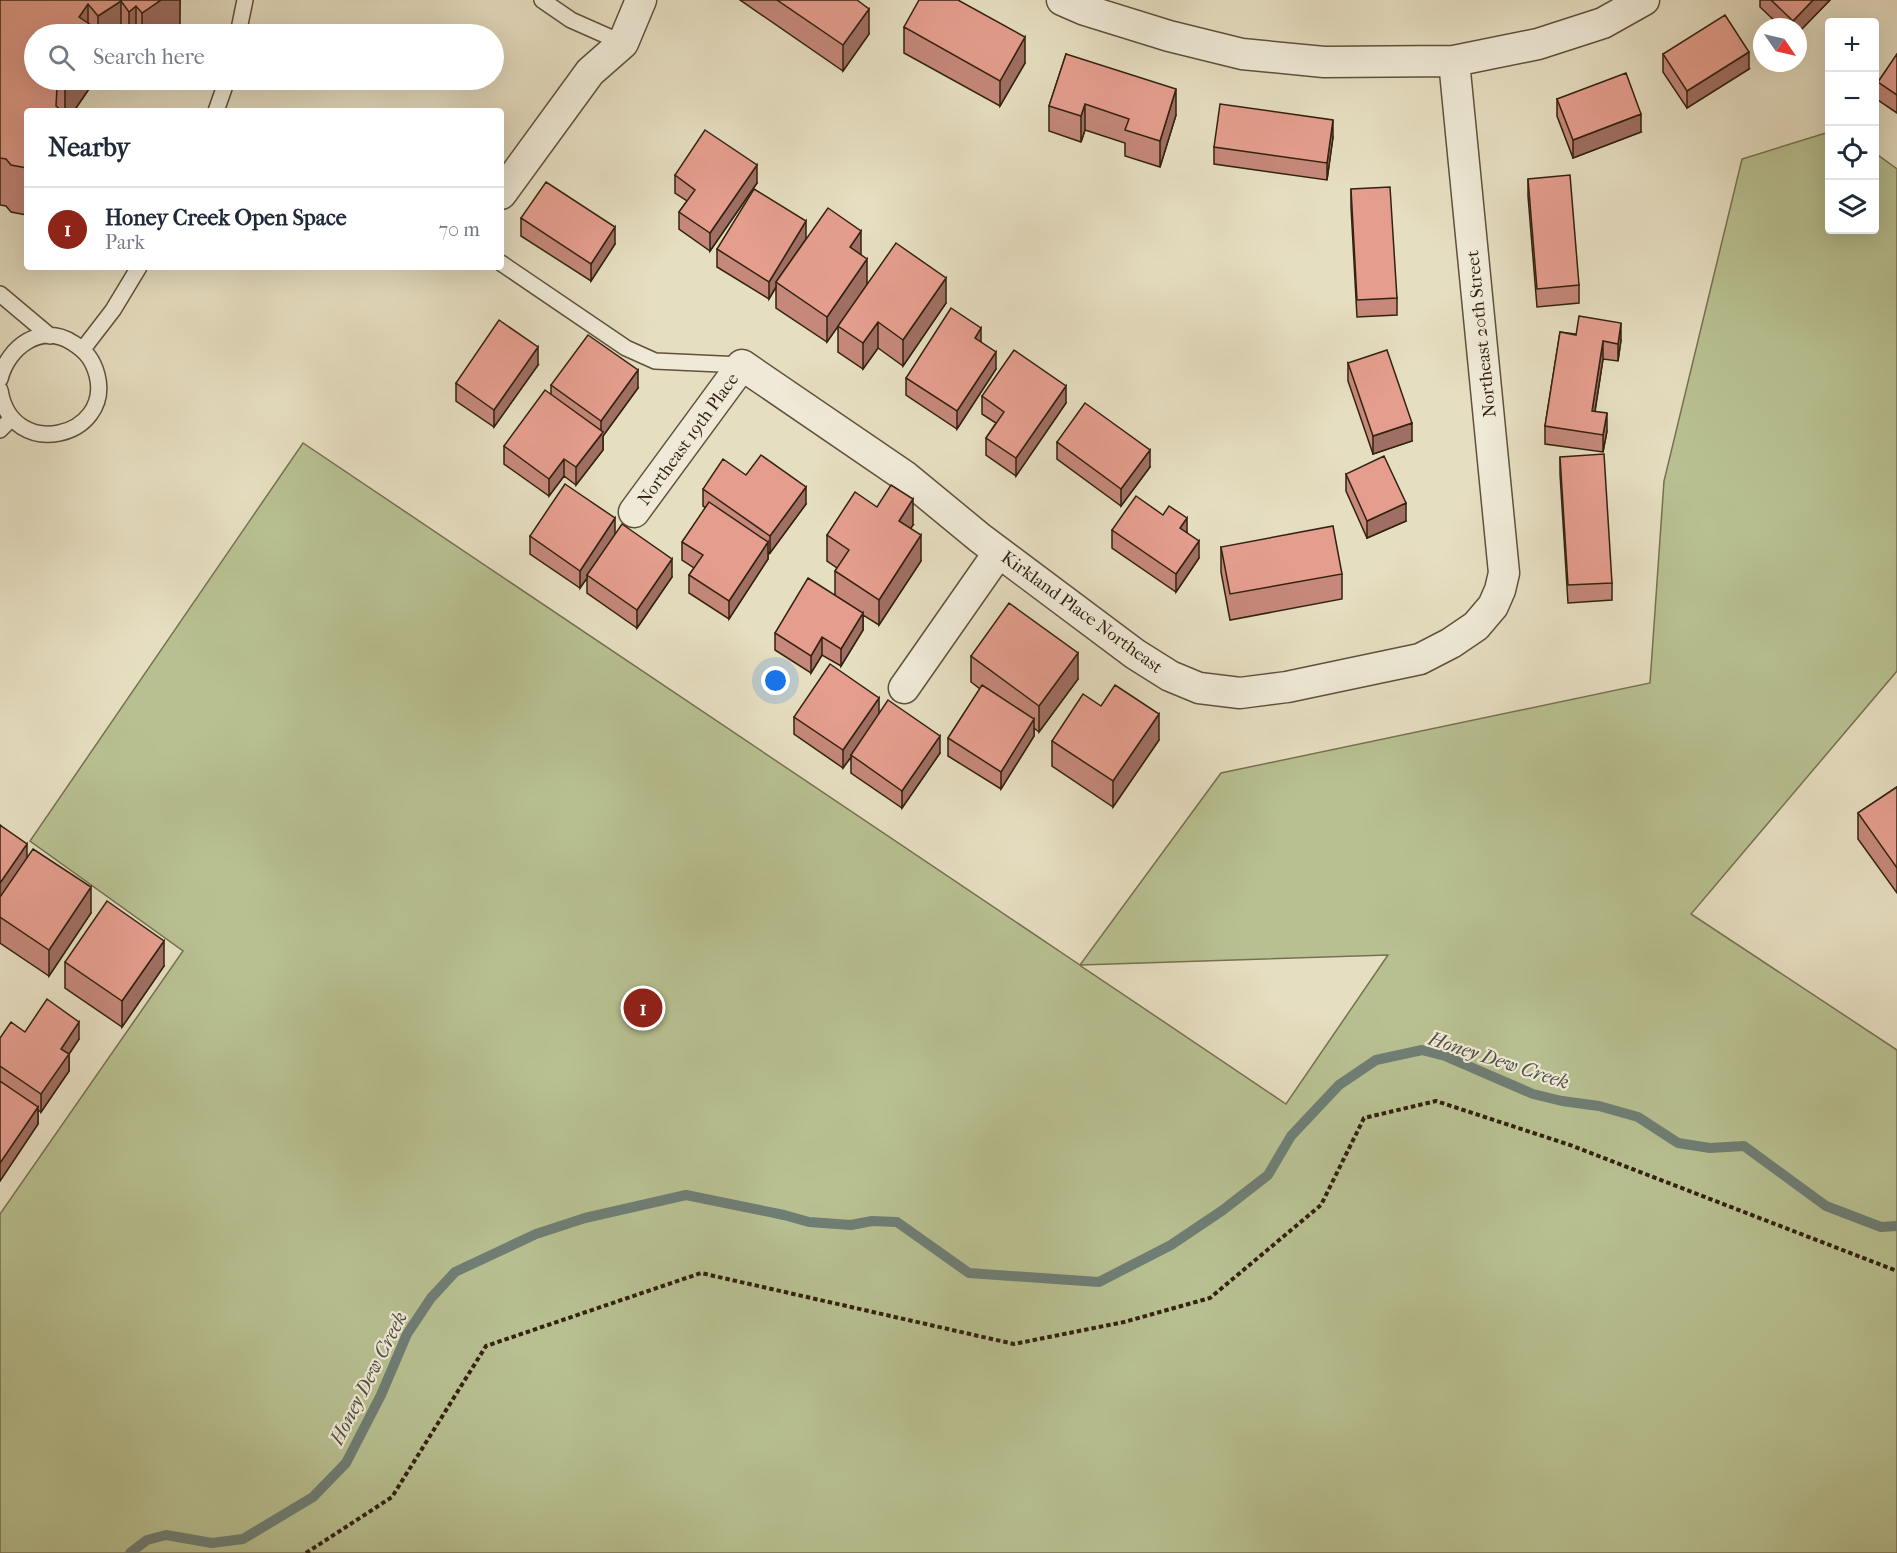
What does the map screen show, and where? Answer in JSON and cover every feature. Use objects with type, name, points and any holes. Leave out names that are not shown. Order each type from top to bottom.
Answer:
[{"type":"street","points":[[504,190],[590,72],[623,43],[641,0]]},
{"type":"street","points":[[1062,0],[1085,10],[1169,36],[1242,54],[1324,62],[1454,61],[1538,44],[1604,23],[1644,0]]},
{"type":"street","name":"Northeast 20th Street","points":[[1454,61],[1504,573],[1493,606]]},
{"type":"street","name":"Kirkland Place Northeast","points":[[742,365],[906,477],[999,552],[1135,654],[1170,676],[1199,688],[1240,693],[1287,687],[1420,659],[1451,643],[1476,626],[1493,606]]},
{"type":"street","name":"Northeast 19th Place","points":[[634,512],[742,365]]},
{"type":"street","points":[[904,688],[999,552]]},
{"type":"lane","points":[[240,24],[245,0]]},
{"type":"lane","points":[[542,0],[571,20],[623,43]]},
{"type":"lane","points":[[217,108],[223,90]]},
{"type":"lane","points":[[504,265],[626,348],[655,361],[742,365]]},
{"type":"lane","points":[[83,349],[137,270]]},
{"type":"lane","points":[[0,294],[50,336]]},
{"type":"lane","points":[[0,379],[4,365],[15,349],[31,339],[50,336],[68,339],[83,349],[94,364],[98,381],[97,399],[89,415],[76,427],[60,434],[42,435],[25,430],[11,419],[2,402],[0,390]]},
{"type":"lane","points":[[0,430],[11,419]]},
{"type":"path","points":[[306,1553],[392,1497],[486,1346],[702,1273],[1014,1344],[1124,1322],[1210,1298],[1321,1205],[1364,1118],[1436,1101],[1570,1145],[1897,1270]]},
{"type":"green space","points":[[1825,133],[1825,234],[1879,234],[1879,156],[1897,169],[1897,671],[1691,914],[1897,1050],[1897,1553],[0,1553],[0,1214],[183,951],[30,841],[303,443],[1080,965],[1221,773],[1650,683],[1664,481],[1742,159]],"holes":[[[1388,955],[1286,1104],[1081,965]]]},
{"type":"building","points":[[0,0],[161,0],[142,13],[136,6],[129,12],[121,1],[98,16],[88,4],[79,17],[90,24],[24,24],[24,90],[57,90],[56,106],[58,108],[24,108],[24,167],[11,165],[6,159],[0,158]]},
{"type":"building","points":[[777,0],[857,0],[869,9],[843,45]]},
{"type":"building","points":[[919,0],[958,0],[1025,37],[1000,81],[904,27]]},
{"type":"building","points":[[1771,0],[1813,0],[1796,18],[1790,18]]},
{"type":"building","points":[[1725,15],[1749,52],[1687,91],[1663,54]]},
{"type":"building","points":[[1066,54],[1176,89],[1160,141],[1125,130],[1129,119],[1085,104],[1081,116],[1049,106]]},
{"type":"building","points":[[1897,54],[1897,95],[1879,81]]},
{"type":"building","points":[[1626,73],[1641,114],[1573,140],[1557,99]]},
{"type":"building","points":[[1220,104],[1333,120],[1327,163],[1214,147]]},
{"type":"building","points":[[705,130],[757,165],[710,233],[679,212],[695,190],[675,175]]},
{"type":"building","points":[[1570,175],[1579,285],[1537,289],[1528,179]]},
{"type":"building","points":[[546,182],[615,227],[591,264],[521,218]]},
{"type":"building","points":[[1390,187],[1397,298],[1357,300],[1351,189]]},
{"type":"building","points":[[754,189],[806,221],[769,282],[717,249]]},
{"type":"building","points":[[828,208],[861,231],[850,247],[867,259],[827,317],[776,282]]},
{"type":"building","points":[[896,243],[946,278],[903,340],[878,322],[863,343],[838,326]]},
{"type":"building","points":[[951,308],[981,328],[975,338],[996,352],[957,411],[906,378]]},
{"type":"building","points":[[1579,316],[1621,323],[1618,344],[1603,341],[1592,411],[1607,413],[1603,435],[1545,426],[1560,332],[1576,335]]},
{"type":"building","points":[[499,320],[538,347],[494,410],[456,383]]},
{"type":"building","points":[[588,335],[638,370],[601,421],[551,385]]},
{"type":"building","points":[[1014,350],[1066,386],[1016,458],[986,438],[1004,412],[982,396]]},
{"type":"building","points":[[1387,350],[1412,423],[1373,436],[1348,363]]},
{"type":"building","points":[[545,390],[603,432],[576,467],[564,459],[549,479],[504,446]]},
{"type":"building","points":[[1085,403],[1150,450],[1121,489],[1057,442]]},
{"type":"building","points":[[1604,454],[1612,583],[1568,585],[1560,457]]},
{"type":"building","points":[[761,455],[806,487],[770,536],[703,489],[723,459],[746,475]]},
{"type":"building","points":[[1384,456],[1406,503],[1367,521],[1346,474]]},
{"type":"building","points":[[565,484],[615,518],[580,571],[530,536]]},
{"type":"building","points":[[891,485],[913,499],[899,521],[921,535],[879,600],[835,571],[849,550],[827,535],[855,492],[877,507]]},
{"type":"building","points":[[1136,496],[1163,515],[1169,506],[1187,518],[1180,528],[1199,541],[1176,574],[1112,530]]},
{"type":"building","points":[[709,502],[768,542],[729,601],[689,575],[703,555],[682,542]]},
{"type":"building","points":[[622,524],[672,559],[637,610],[587,575]]},
{"type":"building","points":[[1333,526],[1342,574],[1230,594],[1221,547]]},
{"type":"building","points":[[808,578],[863,613],[841,649],[822,637],[811,656],[775,633]]},
{"type":"building","points":[[1009,603],[1078,653],[1039,706],[971,656]]},
{"type":"building","points":[[830,664],[879,698],[843,750],[794,717]]},
{"type":"building","points":[[982,685],[1034,719],[1001,772],[948,738]]},
{"type":"building","points":[[1115,685],[1159,714],[1113,781],[1052,741],[1083,694],[1101,706]]},
{"type":"building","points":[[888,700],[940,736],[902,791],[851,755]]},
{"type":"building","points":[[1897,787],[1897,868],[1858,813]]},
{"type":"building","points":[[0,825],[27,844],[0,883]]},
{"type":"building","points":[[33,849],[91,887],[49,950],[0,917],[0,897]]},
{"type":"building","points":[[107,901],[164,941],[122,1001],[65,962]]},
{"type":"building","points":[[47,999],[79,1022],[61,1049],[69,1054],[41,1094],[0,1066],[0,1038],[11,1022],[25,1032]]},
{"type":"building","points":[[0,1081],[38,1107],[0,1163]]},
{"type":"waterway","name":"Honey Dew Creek","points":[[130,1553],[147,1540],[166,1535],[212,1543],[243,1539],[313,1497],[346,1463],[381,1395],[407,1334],[431,1298],[455,1272],[536,1234],[585,1218],[686,1195],[809,1222],[851,1225],[872,1221],[897,1222],[969,1273],[1099,1282],[1171,1245],[1223,1210],[1268,1175],[1291,1136],[1339,1085],[1376,1060],[1422,1050],[1445,1056],[1533,1094],[1599,1106],[1638,1117],[1678,1143],[1710,1148],[1744,1146],[1826,1206],[1881,1227],[1897,1226]]},
{"type":"place","name":"Honey Creek Open Space","points":[[643,1008]]}]
